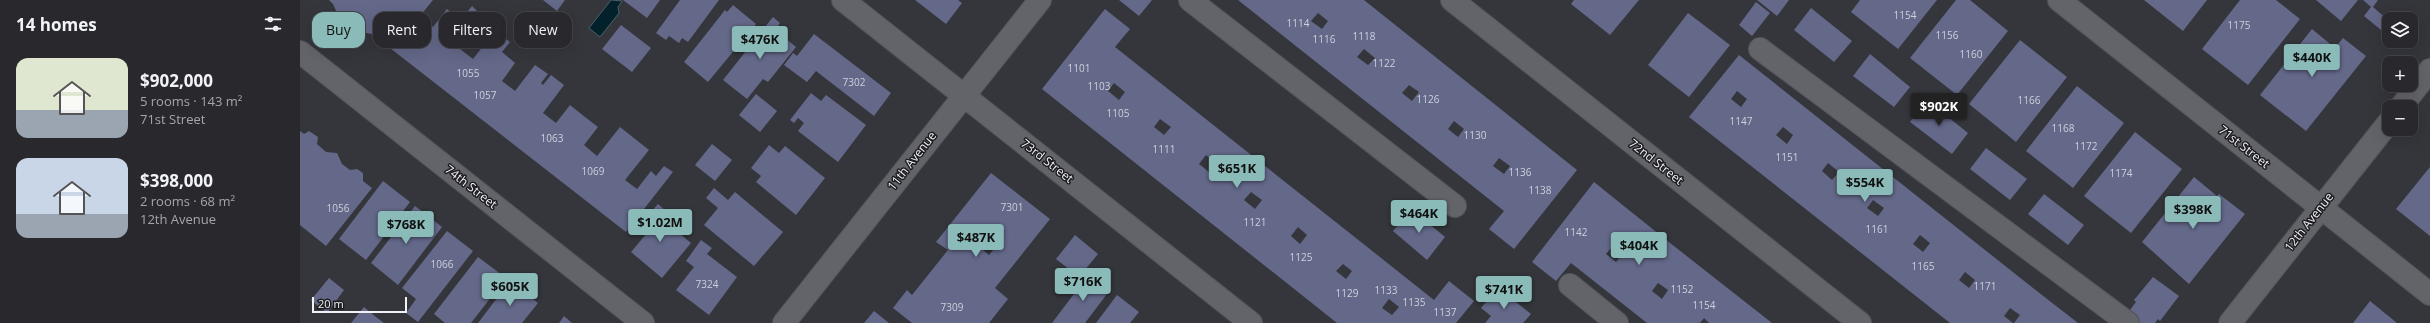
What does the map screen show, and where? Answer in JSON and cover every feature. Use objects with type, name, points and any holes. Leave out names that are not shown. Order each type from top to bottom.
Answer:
[{"type":"street","name":"73rd Street","points":[[843,0],[1251,323]]},
{"type":"street","name":"11th Avenue","points":[[784,323],[1040,0]]},
{"type":"street","points":[[1190,0],[1455,206]]},
{"type":"street","name":"72nd Street","points":[[1452,0],[1860,323]]},
{"type":"street","name":"71st Street","points":[[2059,0],[2430,294]]},
{"type":"street","points":[[1760,48],[2128,323]]},
{"type":"street","name":"74th Street","points":[[300,52],[643,323]]},
{"type":"street","points":[[2406,100],[2430,70]]},
{"type":"street","name":"12th Avenue","points":[[2230,323],[2382,131]]},
{"type":"street","points":[[1570,285],[1617,323]]},
{"type":"water","points":[[611,0],[622,1],[618,7],[619,13],[600,37],[589,28]]},
{"type":"building","points":[[329,0],[433,0],[423,12],[373,12],[373,35],[365,33],[365,12],[337,12],[333,4]]},
{"type":"building","points":[[543,0],[565,0],[557,11]]},
{"type":"building","points":[[623,0],[660,0],[647,18]]},
{"type":"building","points":[[680,0],[719,0],[688,42],[682,38],[679,43],[669,36],[666,40],[656,33]]},
{"type":"building","points":[[915,0],[958,0],[962,3],[946,24]]},
{"type":"building","points":[[1119,0],[1152,0],[1139,16]]},
{"type":"building","points":[[1238,0],[1364,0],[1577,170],[1514,249],[1489,229],[1504,211]],"holes":[[[1318,13],[1328,21],[1322,29],[1311,21]],[[1364,49],[1375,58],[1368,65],[1357,57]],[[1409,85],[1419,92],[1412,101],[1402,93]],[[1454,121],[1464,129],[1458,137],[1448,129]],[[1499,158],[1510,166],[1504,174],[1493,166]]]},
{"type":"building","points":[[1574,0],[1639,0],[1610,35],[1571,4]]},
{"type":"building","points":[[1757,0],[1789,0],[1777,16]]},
{"type":"building","points":[[1860,0],[1937,0],[1898,49],[1851,12]]},
{"type":"building","points":[[1956,0],[1970,0],[2008,31],[1957,95],[1910,58]]},
{"type":"building","points":[[2144,0],[2207,0],[2183,31]]},
{"type":"building","points":[[2240,0],[2276,0],[2300,19],[2248,85],[2202,49]]},
{"type":"building","points":[[2316,0],[2358,0],[2341,21]]},
{"type":"building","points":[[2363,0],[2378,0],[2373,7],[2382,15],[2382,31],[2364,16],[2371,7]]},
{"type":"building","points":[[1756,2],[1770,13],[1752,36],[1739,25]]},
{"type":"building","points":[[733,5],[756,24],[708,82],[684,62],[725,10],[727,12]]},
{"type":"building","points":[[472,6],[478,12],[467,12]]},
{"type":"building","points":[[1811,8],[1852,41],[1834,62],[1794,30]]},
{"type":"building","points":[[1105,9],[1130,29],[1115,47],[1434,300],[1449,281],[1474,301],[1456,323],[1337,323],[1042,89]],"holes":[[[1114,83],[1125,92],[1119,100],[1108,91]],[[1160,119],[1171,127],[1164,135],[1154,127]],[[1206,155],[1216,164],[1209,172],[1199,164]],[[1251,192],[1262,200],[1255,209],[1244,200]],[[1298,227],[1307,235],[1300,244],[1291,236]],[[1343,264],[1352,271],[1346,279],[1336,271]],[[1389,299],[1399,307],[1392,315],[1382,308]]]},
{"type":"building","points":[[1688,13],[1730,45],[1689,97],[1648,65]]},
{"type":"building","points":[[773,17],[780,23],[775,30],[796,47],[768,82],[763,79],[747,99],[723,80]]},
{"type":"building","points":[[439,19],[439,48],[461,48],[460,49],[473,59],[482,48],[505,48],[502,52],[515,63],[502,81],[515,91],[535,65],[548,74],[541,83],[543,85],[551,75],[564,85],[543,113],[556,123],[570,105],[598,127],[584,145],[597,156],[620,127],[649,150],[625,180],[637,189],[651,171],[656,176],[664,166],[673,172],[626,232],[390,48],[431,48],[431,25],[433,27]]},
{"type":"building","points":[[621,25],[651,48],[632,72],[602,49]]},
{"type":"building","points":[[2312,29],[2335,48],[2343,38],[2366,56],[2306,131],[2260,95]]},
{"type":"building","points":[[814,34],[891,93],[874,116],[816,71],[807,82],[784,65],[793,53],[797,56]]},
{"type":"building","points":[[506,39],[510,42],[506,47]]},
{"type":"building","points":[[2020,40],[2067,77],[2016,142],[1969,104]]},
{"type":"building","points":[[1870,54],[1910,87],[1894,107],[1853,76]]},
{"type":"building","points":[[1739,55],[2078,323],[2014,323],[2020,315],[2010,308],[2004,316],[2013,323],[1950,323],[1689,117]],"holes":[[[1737,91],[1747,99],[1741,107],[1731,99]],[[1783,127],[1793,135],[1787,144],[1776,135]],[[1828,163],[1839,172],[1832,180],[1822,171]],[[1873,200],[1884,208],[1878,216],[1867,208]],[[1920,235],[1930,243],[1923,252],[1913,244]],[[1965,272],[1975,280],[1969,288],[1959,280]]]},
{"type":"building","points":[[2077,86],[2124,123],[2073,188],[2026,151]]},
{"type":"building","points":[[811,93],[821,101],[826,95],[866,125],[838,162],[798,131],[804,123],[798,118],[794,123],[790,120]]},
{"type":"building","points":[[756,94],[777,111],[760,132],[739,115]]},
{"type":"building","points":[[1927,100],[1968,133],[1952,154],[1910,122]]},
{"type":"building","points":[[300,131],[304,134],[309,131],[318,137],[317,144],[326,152],[337,153],[342,164],[350,170],[357,169],[363,173],[363,181],[372,188],[326,246],[300,225]]},
{"type":"building","points":[[2135,132],[2182,169],[2131,233],[2084,196]]},
{"type":"building","points":[[712,144],[732,160],[715,181],[695,165]]},
{"type":"building","points":[[769,145],[779,153],[785,146],[825,178],[796,215],[756,182],[761,176],[751,168]]},
{"type":"building","points":[[1986,148],[2027,179],[2010,200],[1970,169]]},
{"type":"building","points":[[2430,167],[2430,236],[2396,209]]},
{"type":"building","points":[[991,173],[1050,219],[995,288],[1008,299],[989,323],[912,323],[893,308],[907,290],[912,295],[948,250],[936,242]],"holes":[[[987,234],[999,243],[989,255],[978,246]]]},
{"type":"building","points":[[2194,177],[2217,196],[2219,194],[2245,214],[2189,284],[2142,242]]},
{"type":"building","points":[[383,181],[410,202],[366,260],[339,239]]},
{"type":"building","points":[[1594,182],[1772,323],[1709,323],[1704,318],[1700,323],[1647,323],[1571,263],[1556,281],[1532,262]],"holes":[[[1613,246],[1623,253],[1616,262],[1606,254]],[[1658,283],[1668,290],[1662,299],[1652,291]]]},
{"type":"building","points":[[714,188],[728,200],[735,192],[783,232],[754,266],[704,225],[718,208],[706,198]]},
{"type":"building","points":[[2044,194],[2084,225],[2068,245],[2028,214]]},
{"type":"building","points":[[658,204],[667,212],[661,218],[691,243],[662,278],[631,252],[648,232],[640,225]]},
{"type":"building","points":[[415,206],[442,227],[398,285],[371,263]]},
{"type":"building","points":[[1411,209],[1445,237],[1427,260],[1393,231]]},
{"type":"building","points":[[447,231],[473,251],[418,322],[406,313],[416,299],[402,288]]},
{"type":"building","points":[[1075,235],[1098,254],[1079,277],[1056,259]]},
{"type":"building","points":[[701,240],[712,248],[707,254],[737,277],[709,315],[676,290],[694,267],[686,261]]},
{"type":"building","points":[[478,257],[506,278],[471,323],[445,323],[434,314]]},
{"type":"building","points":[[1089,274],[1110,290],[1085,323],[1052,323]]},
{"type":"building","points":[[2153,277],[2179,296],[2160,321],[2158,319],[2155,323],[2140,323],[2127,314],[2136,302],[2134,300]]},
{"type":"building","points":[[329,278],[344,290],[327,313],[311,300]]},
{"type":"building","points":[[510,281],[538,303],[522,323],[478,323]]},
{"type":"building","points":[[1498,288],[1531,314],[1523,323],[1485,323],[1491,316],[1481,308]]},
{"type":"building","points":[[1117,295],[1139,312],[1130,323],[1096,323]]},
{"type":"building","points":[[2370,301],[2397,323],[2353,323]]},
{"type":"building","points":[[364,307],[376,317],[384,323],[351,323]]},
{"type":"building","points":[[874,311],[889,323],[864,323]]},
{"type":"building","points":[[564,316],[572,323],[559,323]]}]
